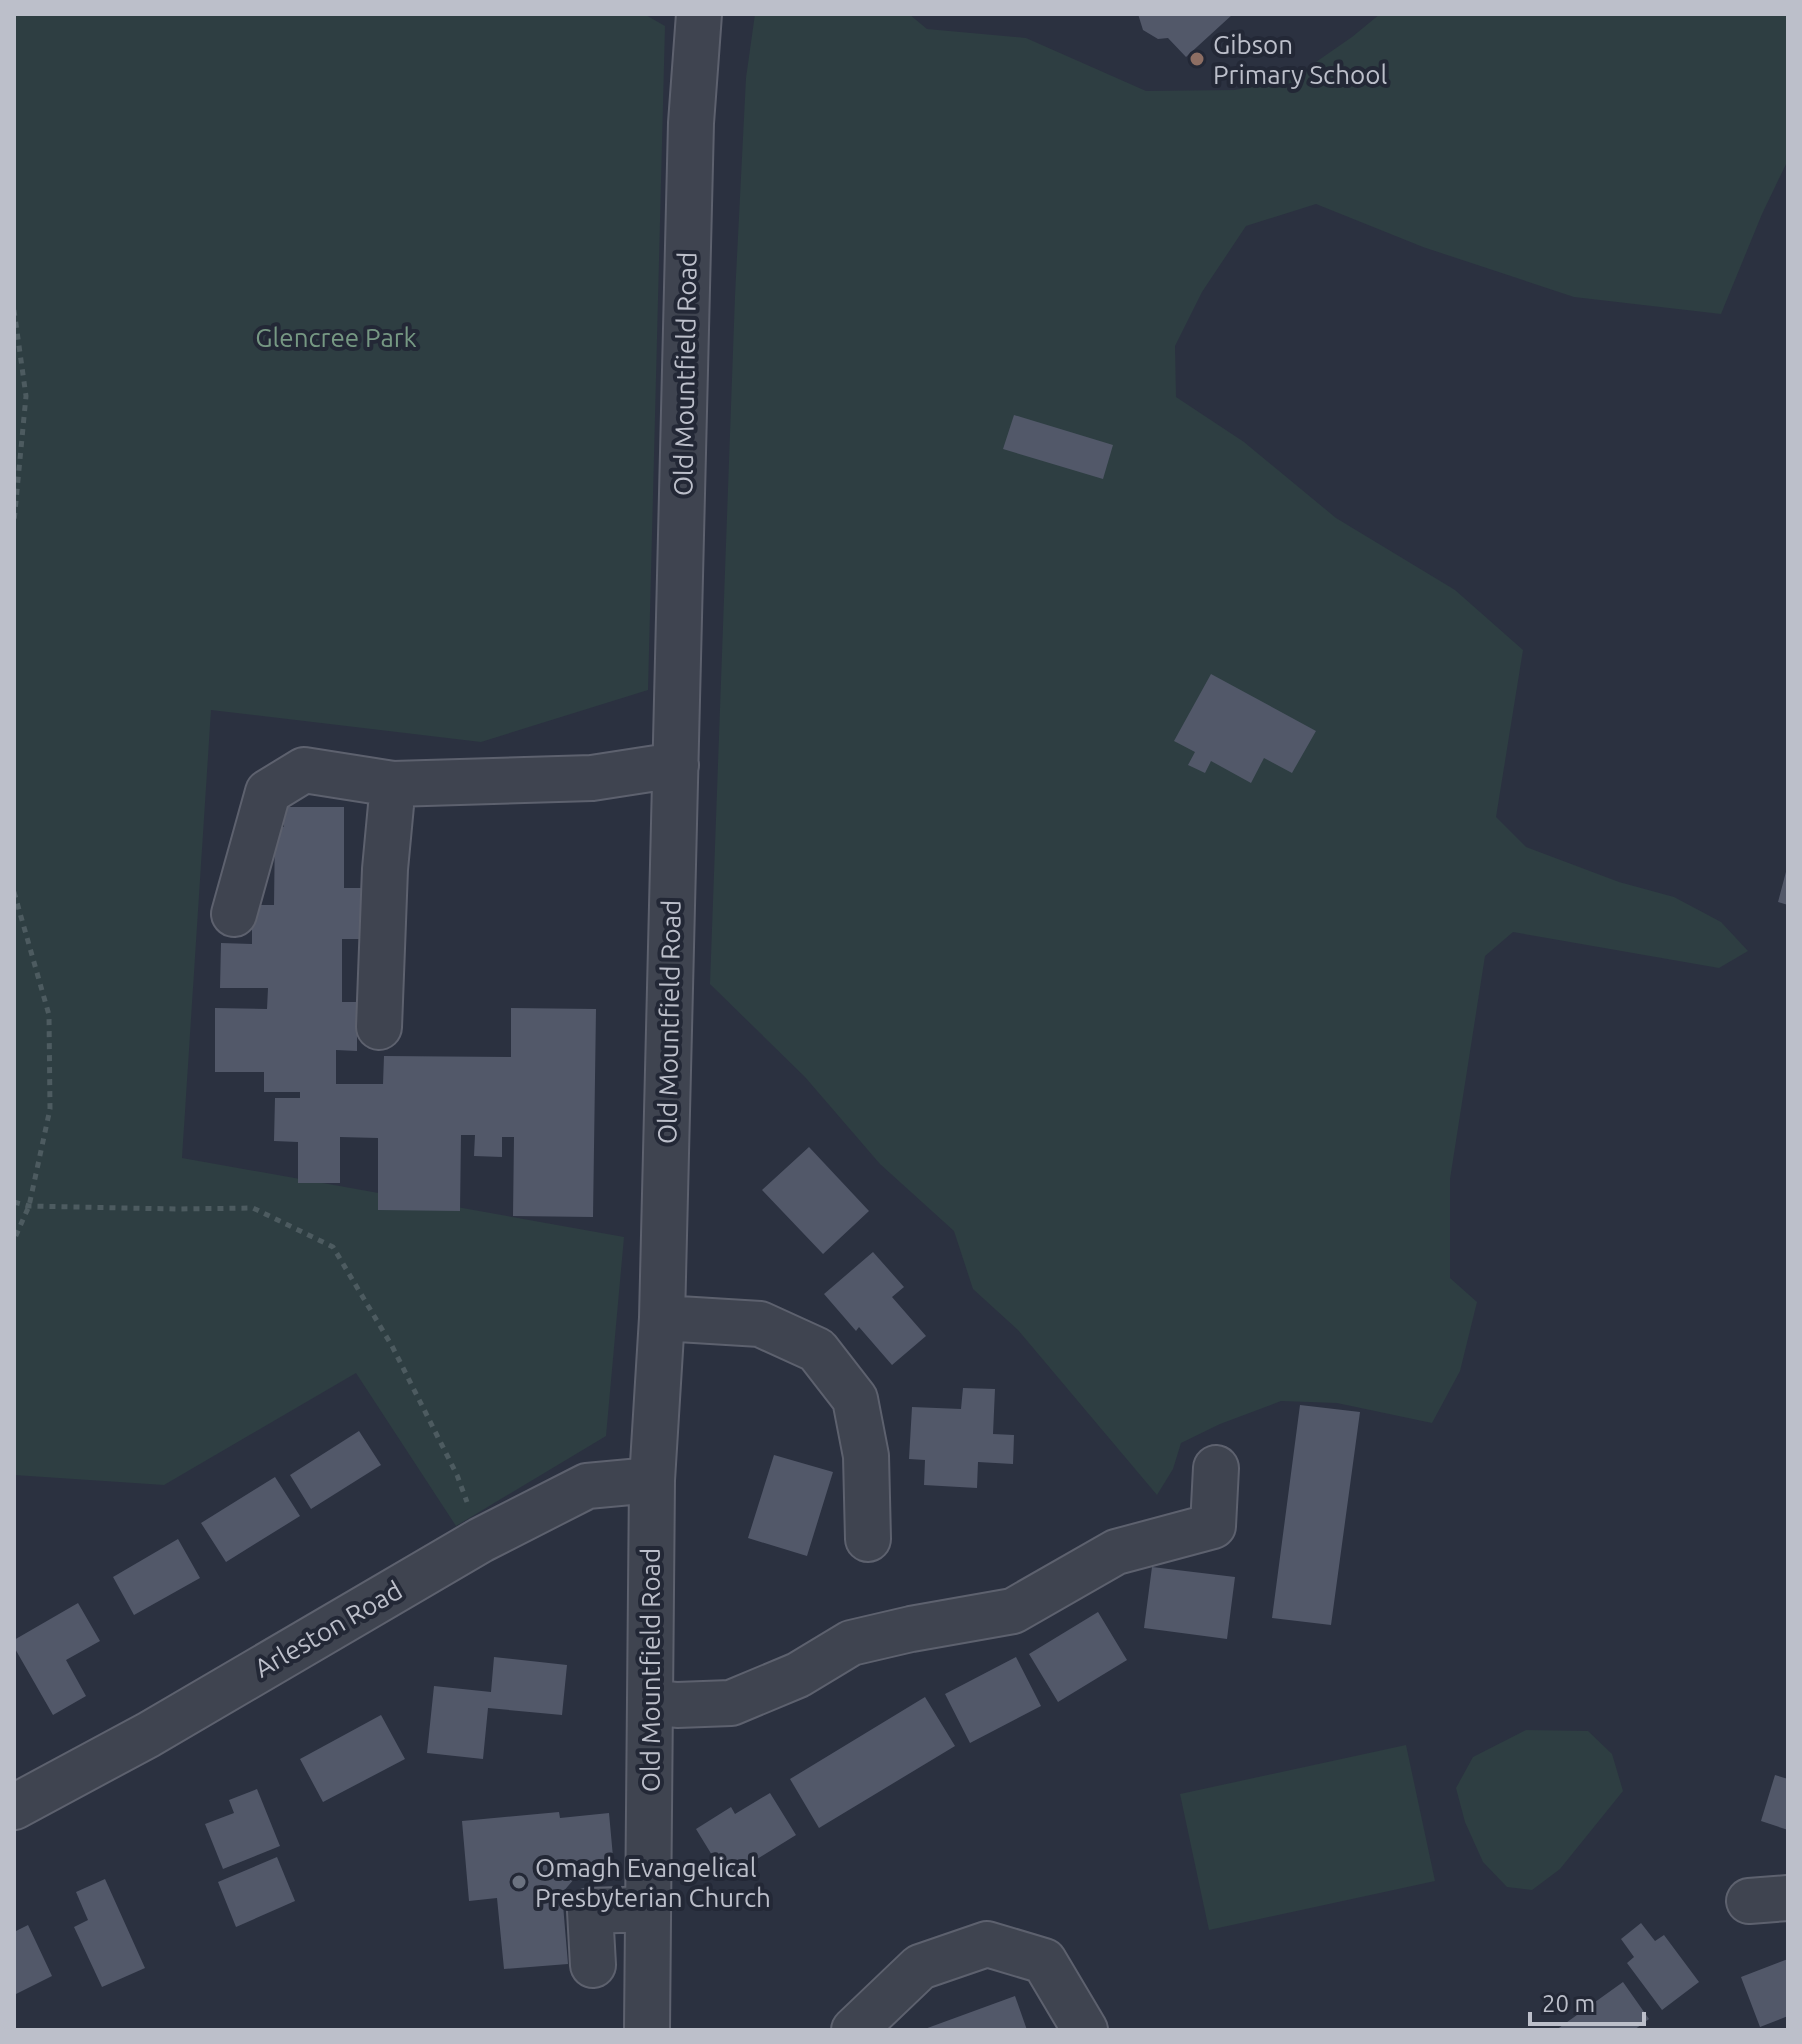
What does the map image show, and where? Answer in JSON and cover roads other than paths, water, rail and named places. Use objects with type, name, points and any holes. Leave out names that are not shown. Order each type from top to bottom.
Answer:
[{"type":"street","name":"Old Mountfield Road","points":[[647,2030],[652,1480],[662,1318],[691,123],[699,14]]},
{"type":"street","points":[[234,914],[268,792],[304,770],[393,784],[592,778],[676,765]]},
{"type":"street","points":[[379,1027],[385,869],[393,784]]},
{"type":"street","points":[[662,1318],[760,1324],[817,1350],[855,1399],[866,1456],[868,1539]]},
{"type":"street","points":[[651,1702],[677,1705],[731,1703],[798,1675],[851,1643],[1013,1611],[1116,1552],[1213,1526],[1216,1468]]},
{"type":"street","name":"Arleston Road","points":[[14,1807],[148,1735],[481,1540],[587,1486],[652,1480]]},
{"type":"street","points":[[593,1965],[590,1911],[648,1909]]},
{"type":"street","points":[[854,2030],[920,1967],[987,1944],[1044,1961],[1085,2030]]},
{"type":"place","name":"Gibson Primary School","points":[[1197,59]]},
{"type":"place","name":"Omagh Evangelical Presbyterian Church","points":[[519,1882]]},
{"type":"park label","name":"Glencree Park","points":[[336,337]]}]
